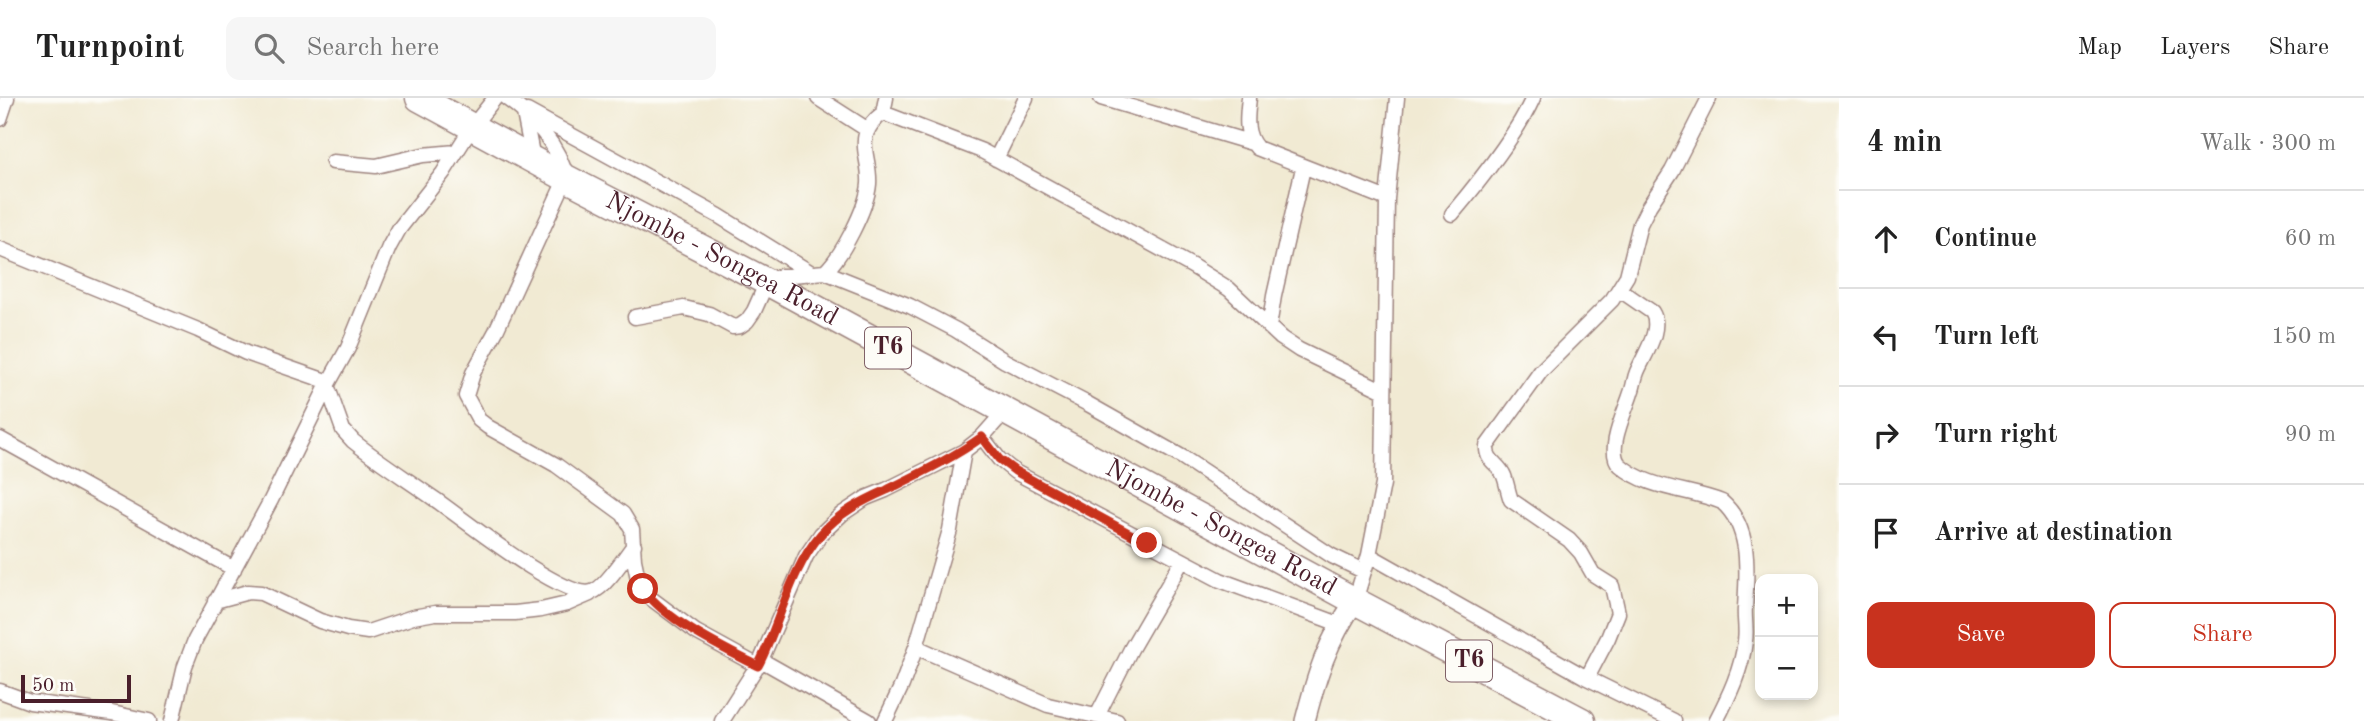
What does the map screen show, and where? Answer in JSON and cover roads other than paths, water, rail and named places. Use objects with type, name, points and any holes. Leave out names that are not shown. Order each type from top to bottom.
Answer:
[{"type":"highway","name":"Njombe - Songea Road","points":[[419,98],[767,282],[1355,601]]},
{"type":"highway","name":"T6","points":[[1355,601],[1583,721]]},
{"type":"street","points":[[0,119],[6,98]]},
{"type":"street","points":[[172,721],[185,666],[195,640],[271,500],[356,330],[389,247],[495,98]]},
{"type":"street","points":[[817,98],[868,130]]},
{"type":"street","points":[[996,159],[1026,98]]},
{"type":"street","points":[[1101,98],[1252,143]]},
{"type":"street","points":[[1249,98],[1248,131],[1257,148],[1387,199]]},
{"type":"street","points":[[1304,721],[1319,668],[1339,625],[1355,601],[1369,555],[1383,484],[1387,199],[1397,98]]},
{"type":"street","points":[[1452,214],[1486,171],[1528,110],[1533,98]]},
{"type":"street","points":[[1587,678],[1618,613],[1612,586],[1593,574],[1581,553],[1569,540],[1511,500],[1504,475],[1491,462],[1487,450],[1492,437],[1541,371],[1620,290],[1628,276],[1640,224],[1672,171],[1709,98]]},
{"type":"street","points":[[515,105],[533,159]]},
{"type":"street","points":[[515,105],[555,147],[566,178],[496,331],[473,373],[466,396],[480,420],[488,427],[556,465],[623,514],[632,529],[639,583],[657,606],[696,632],[869,721]]},
{"type":"street","points":[[515,105],[820,273],[910,306],[956,330],[1005,361],[1182,457],[1332,556],[1363,571]]},
{"type":"street","points":[[635,317],[684,308],[709,314],[733,327],[740,326],[754,311],[767,282],[781,276],[820,273],[832,265],[853,227],[869,186],[864,145],[868,130],[885,105],[982,150],[1220,283],[1299,350],[1384,391]]},
{"type":"street","points":[[333,162],[376,166],[424,155],[456,152]]},
{"type":"street","points":[[1269,327],[1303,168]]},
{"type":"street","points":[[0,249],[198,330],[246,353],[328,383]]},
{"type":"street","points":[[1620,290],[1652,312],[1656,317],[1656,326],[1619,426],[1615,457],[1619,464],[1644,478],[1722,502],[1737,522],[1747,556],[1746,640],[1731,692],[1716,721]]},
{"type":"street","points":[[328,383],[343,430],[362,449],[521,561],[576,591],[584,594],[594,592]]},
{"type":"street","points":[[722,721],[759,663],[800,568],[821,534],[842,514],[866,498],[964,450],[982,437],[1005,411]]},
{"type":"street","points":[[982,437],[999,459],[1015,471],[1182,561],[1220,580],[1339,625]]},
{"type":"street","points":[[0,439],[234,569]]},
{"type":"street","points":[[885,721],[916,647],[950,530],[964,450]]},
{"type":"street","points":[[215,601],[248,592],[261,593],[320,621],[368,632],[413,617],[435,613],[515,613],[541,610],[567,604],[594,592],[602,586],[634,545]]},
{"type":"street","points":[[1369,555],[1587,678],[1674,721]]},
{"type":"street","points":[[1095,717],[1182,561]]},
{"type":"street","points":[[916,647],[1048,705],[1117,721]]},
{"type":"street","points":[[0,691],[30,702],[149,721]]}]
